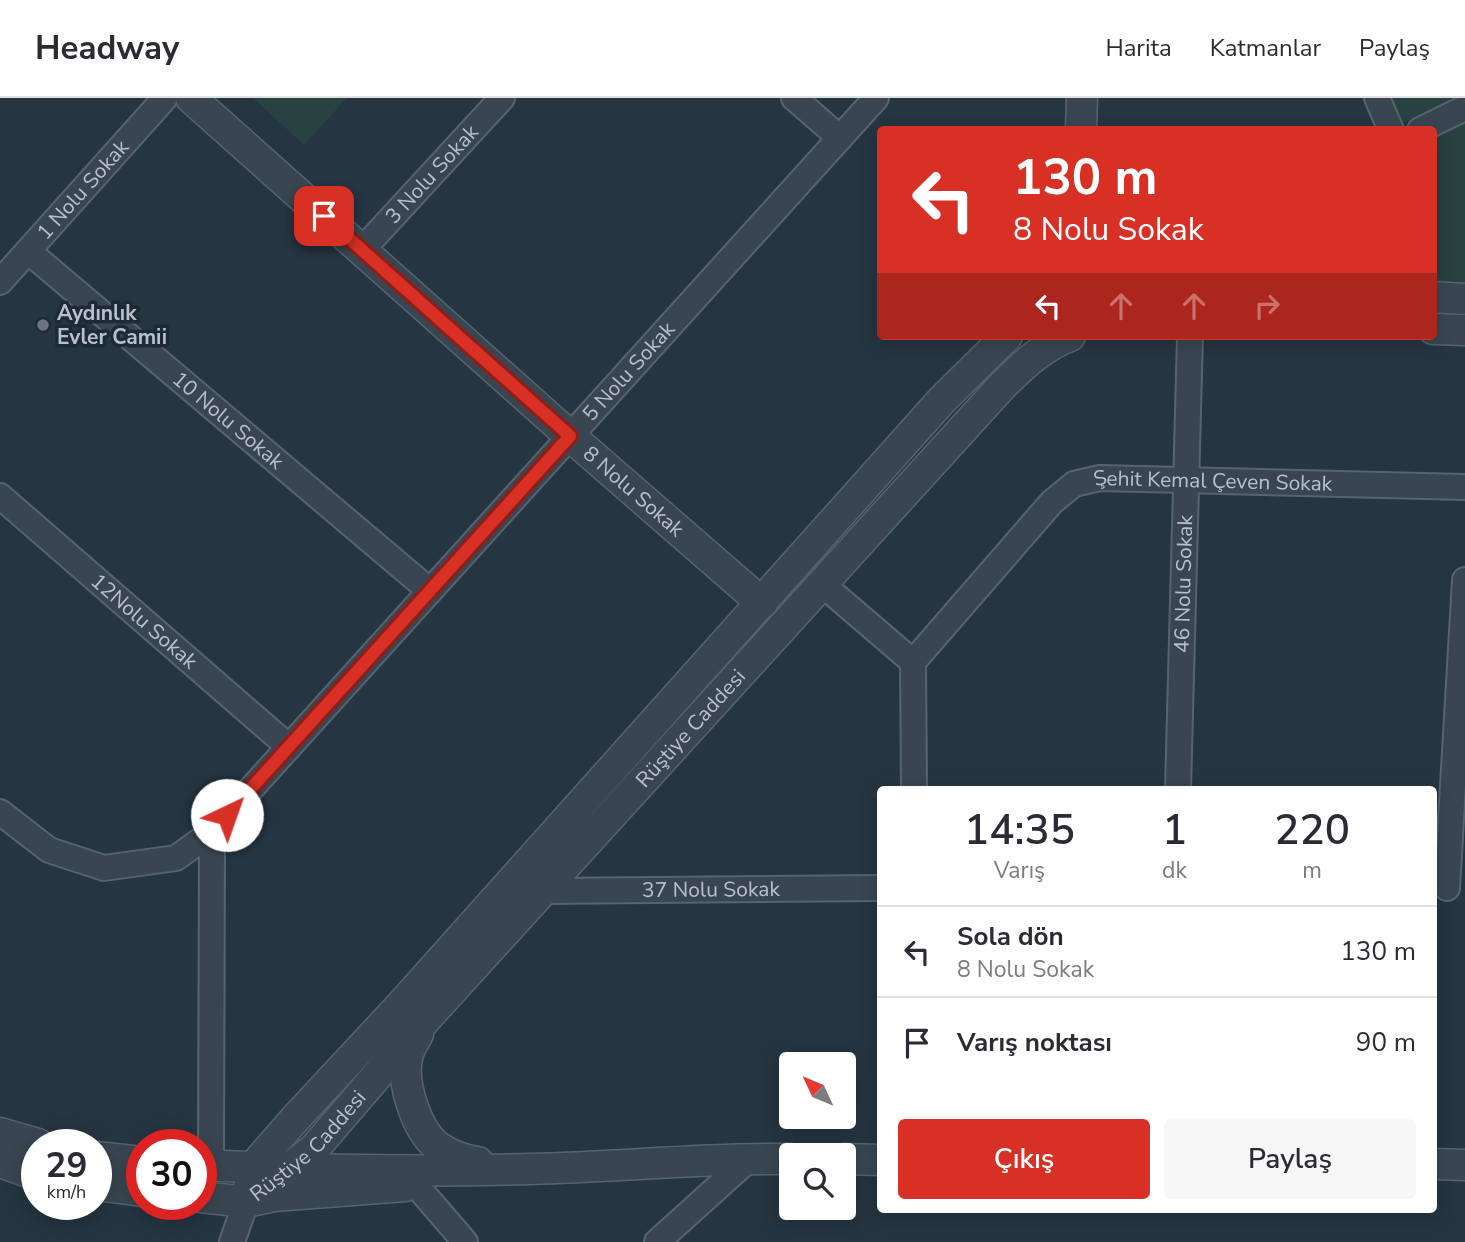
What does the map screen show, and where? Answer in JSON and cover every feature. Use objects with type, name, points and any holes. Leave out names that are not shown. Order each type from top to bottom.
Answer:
[{"type":"street","name":"1 Nolu Sokak","points":[[0,282],[164,98]]},
{"type":"street","name":"8 Nolu Sokak","points":[[191,98],[570,436],[762,603]]},
{"type":"street","name":"3 Nolu Sokak","points":[[362,250],[502,98]]},
{"type":"street","points":[[794,98],[840,138]]},
{"type":"street","name":"5 Nolu Sokak","points":[[0,812],[49,850],[104,868],[176,858],[212,832],[876,98]]},
{"type":"street","points":[[1081,126],[1082,98]]},
{"type":"street","points":[[1377,98],[1389,126]]},
{"type":"street","points":[[1428,126],[1465,108]]},
{"type":"street","name":"10 Nolu Sokak","points":[[28,251],[430,591]]},
{"type":"street","points":[[1437,297],[1465,299]]},
{"type":"street","points":[[1437,329],[1465,330]]},
{"type":"street","name":"Rüştiye Caddesi","points":[[246,1202],[314,1149],[424,1021],[1021,366],[1050,344],[1060,340]]},
{"type":"street","name":"46 Nolu Sokak","points":[[1178,786],[1190,340]]},
{"type":"street","name":"Rüştiye Caddesi","points":[[246,1202],[253,1167],[992,347]]},
{"type":"street","name":"Şehit Kemal Çeven Sokak","points":[[913,663],[1052,502],[1074,484],[1100,478],[1465,487]]},
{"type":"street","name":"12Nolu Sokak","points":[[0,496],[289,747]]},
{"type":"street","points":[[1448,888],[1461,710],[1465,580]]},
{"type":"street","points":[[822,584],[913,663],[914,786]]},
{"type":"street","points":[[207,1129],[212,832]]},
{"type":"street","name":"37 Nolu Sokak","points":[[543,891],[877,888]]},
{"type":"street","points":[[424,1021],[407,1056],[408,1092],[416,1116],[436,1145],[461,1159],[530,1169]]},
{"type":"street","points":[[0,1133],[21,1139]]},
{"type":"street","points":[[657,1242],[750,1158]]},
{"type":"street","points":[[217,1165],[530,1169],[779,1159]]},
{"type":"street","points":[[856,1159],[877,1160]]},
{"type":"street","points":[[0,1162],[21,1169]]},
{"type":"street","points":[[1437,1164],[1465,1165]]},
{"type":"street","points":[[217,1199],[246,1202],[275,1196],[416,1185],[530,1169]]},
{"type":"street","points":[[416,1185],[466,1242]]},
{"type":"street","points":[[232,1242],[246,1202]]},
{"type":"green space","points":[[253,98],[347,98],[304,145]]},
{"type":"green space","points":[[1391,98],[1450,98],[1452,102],[1403,123]]},
{"type":"green space","points":[[1465,121],[1465,290],[1437,286],[1437,134]]},
{"type":"place","name":"Aydınlık Evler Camii","points":[[43,325]]},
{"type":"route","points":[[227,815],[570,436],[324,216]]}]
